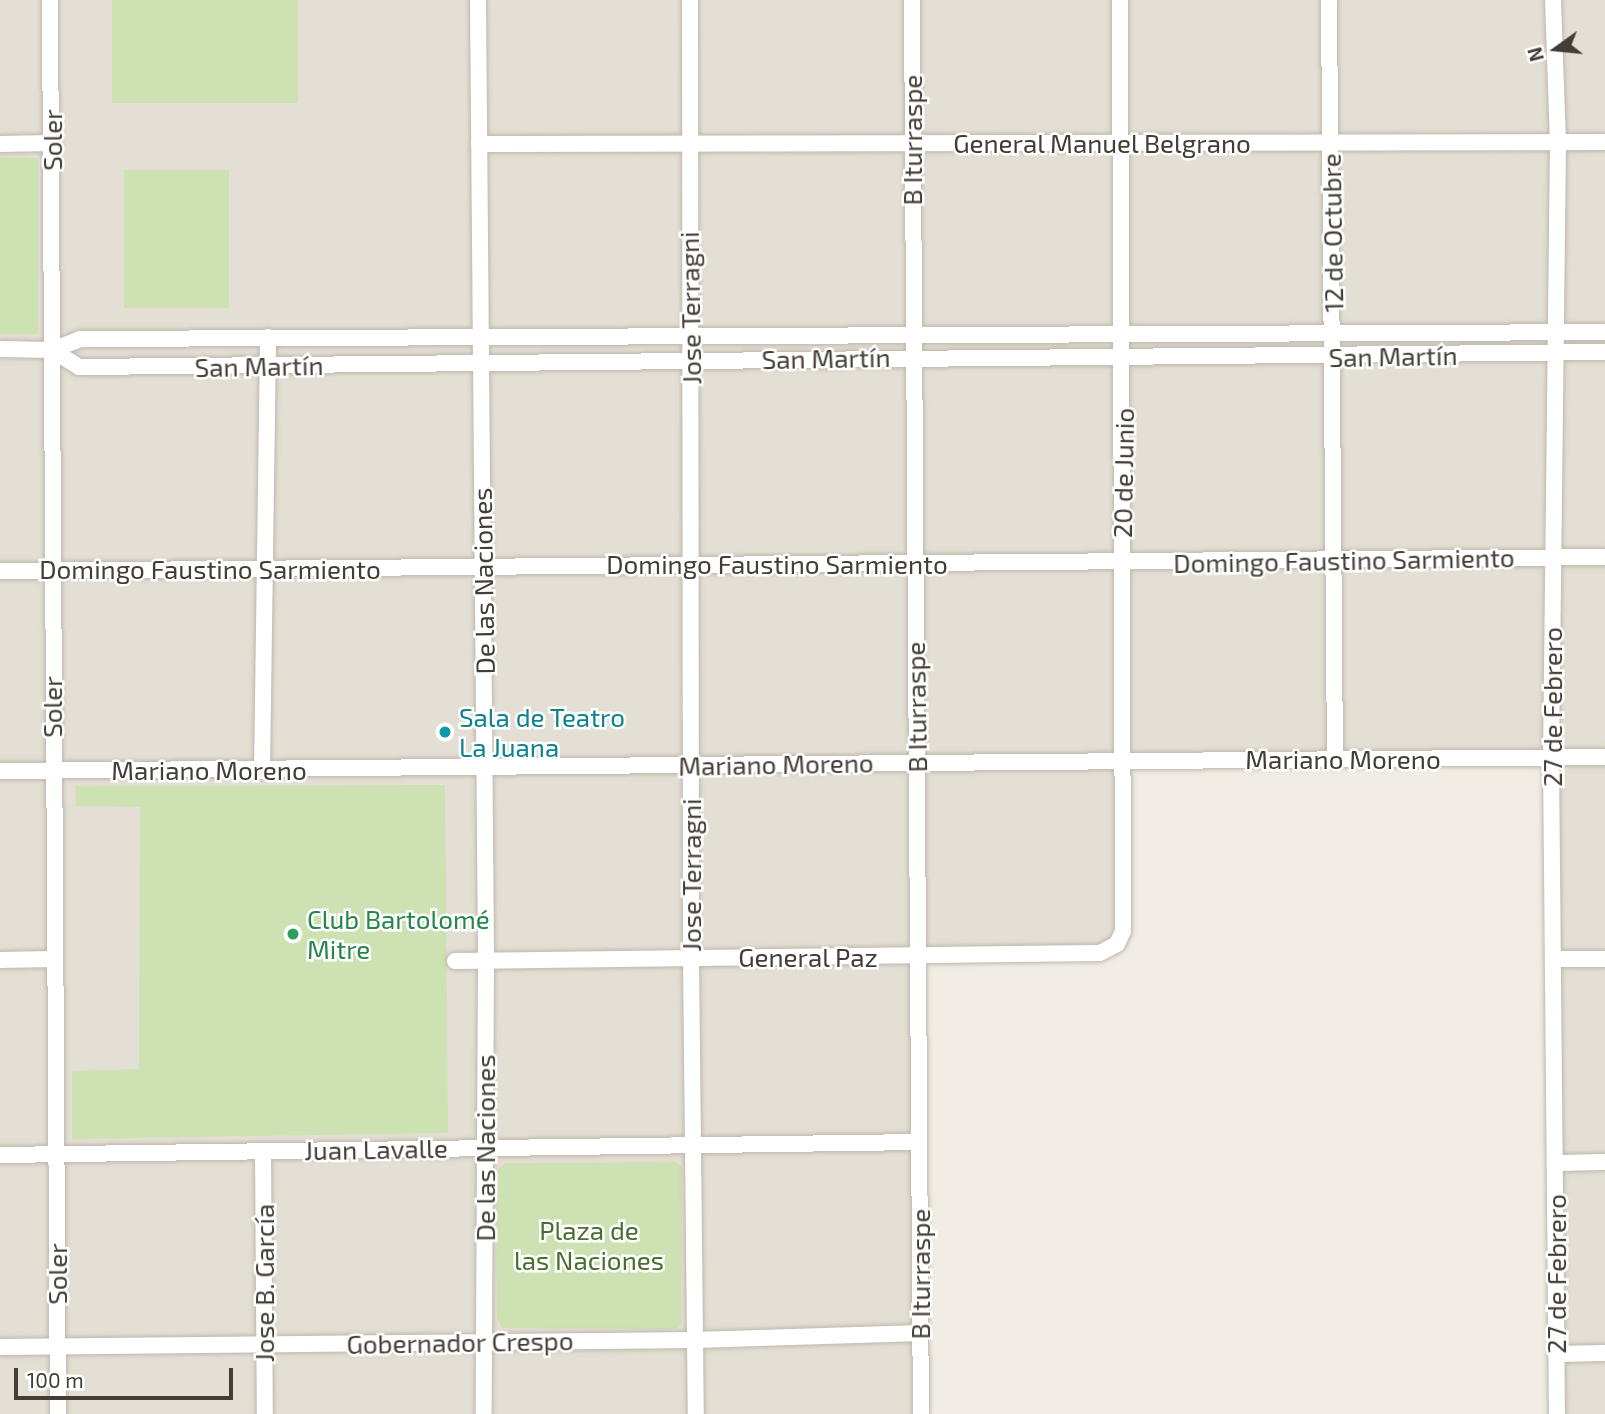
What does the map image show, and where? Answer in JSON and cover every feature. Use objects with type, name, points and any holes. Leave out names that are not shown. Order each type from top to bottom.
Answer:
[{"type":"street","name":"Soler","points":[[50,0],[58,1414]]},
{"type":"street","name":"De las Naciones","points":[[478,0],[486,960],[484,1414]]},
{"type":"street","name":"Jose Terragni","points":[[690,0],[691,958],[696,1414]]},
{"type":"street","name":"B Iturraspe","points":[[912,0],[912,357],[921,1414]]},
{"type":"street","name":"20 de Junio","points":[[1116,944],[1123,931],[1124,337],[1120,0]]},
{"type":"street","name":"12 de Octubre","points":[[1329,0],[1334,334],[1335,760]]},
{"type":"street","name":"27 de Febrero","points":[[1553,0],[1558,142],[1552,758],[1557,1414]]},
{"type":"street","name":"General Manuel Belgrano","points":[[479,144],[1605,142]]},
{"type":"street","points":[[0,144],[52,143]]},
{"type":"street","name":"San Martín","points":[[0,349],[52,349],[80,339],[268,337],[1124,337],[1605,332]]},
{"type":"street","points":[[262,771],[265,366],[268,337]]},
{"type":"street","name":"San Martín","points":[[52,349],[79,367],[912,357],[1334,358],[1605,352]]},
{"type":"street","name":"Domingo Faustino Sarmiento","points":[[0,570],[1605,557]]},
{"type":"street","name":"Mariano Moreno","points":[[0,772],[1605,757]]},
{"type":"street","name":"General Paz","points":[[455,961],[1100,953],[1116,944]]},
{"type":"street","points":[[1554,959],[1605,959]]},
{"type":"street","points":[[0,960],[54,960]]},
{"type":"street","name":"Juan Lavalle","points":[[0,1155],[919,1142]]},
{"type":"street","name":"Jose B. García","points":[[263,1152],[265,1414]]},
{"type":"street","points":[[1556,1163],[1605,1162]]},
{"type":"street","name":"Gobernador Crespo","points":[[0,1347],[695,1340],[921,1333]]},
{"type":"street","points":[[1556,1354],[1605,1353]]},
{"type":"shaded area","points":[[0,0],[1605,0],[1605,1414],[1556,1414],[1551,758],[1123,761],[1117,944],[919,956],[929,1414],[0,1414]]},
{"type":"green space","points":[[112,0],[298,0],[298,103],[112,103]]},
{"type":"green space","points":[[0,158],[38,158],[38,334],[0,334]]},
{"type":"green space","points":[[124,170],[229,170],[229,308],[124,308]]},
{"type":"green space","name":"Club Bartolomé Mitre","points":[[445,785],[448,1133],[72,1139],[72,1071],[139,1069],[140,807],[76,806],[75,786]]},
{"type":"green space","name":"Plaza de las Naciones","points":[[676,1162],[682,1167],[681,1324],[675,1329],[502,1328],[497,1319],[496,1171],[506,1163]]},
{"type":"place","name":"Sala de Teatro La Juana","points":[[445,732]]},
{"type":"place","name":"Club Bartolomé Mitre","points":[[293,934]]}]
